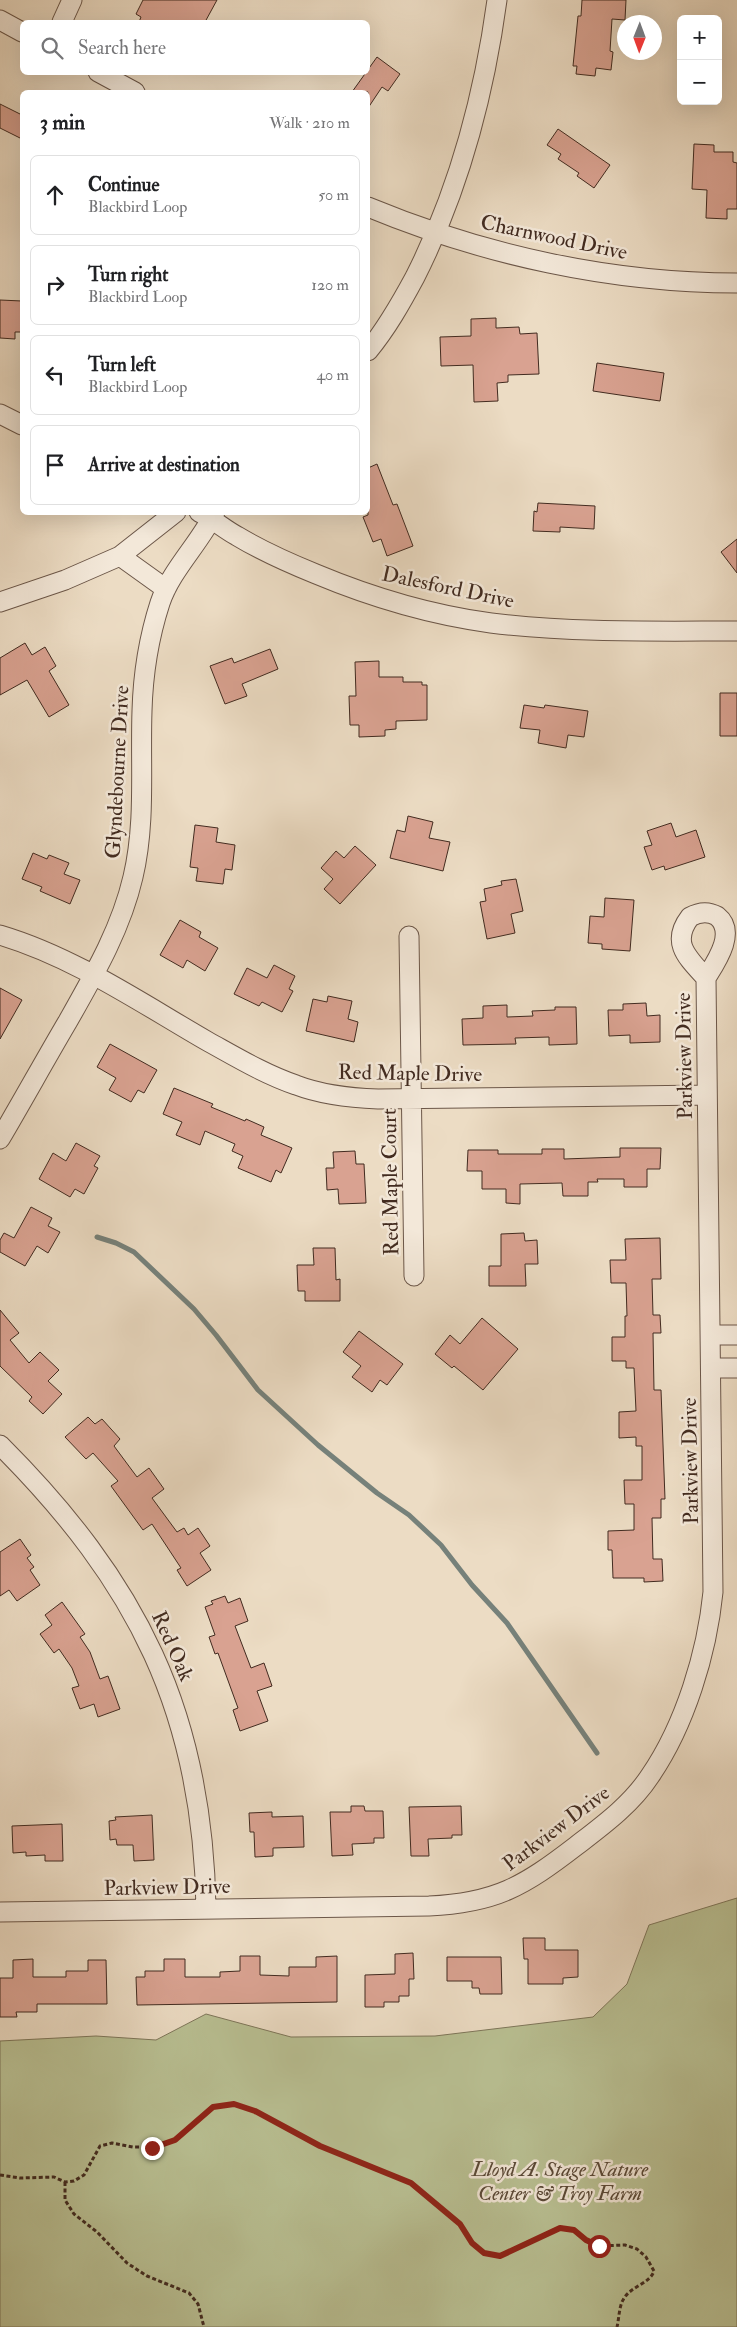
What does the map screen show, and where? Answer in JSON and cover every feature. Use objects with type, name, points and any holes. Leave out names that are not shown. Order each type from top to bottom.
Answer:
[{"type":"street","points":[[63,20],[72,0]]},
{"type":"street","points":[[370,347],[387,326],[404,297],[447,208],[472,127],[487,61],[497,0]]},
{"type":"street","points":[[0,20],[20,31]]},
{"type":"street","points":[[104,75],[131,90]]},
{"type":"street","name":"Charnwood Drive","points":[[370,208],[437,232],[504,251],[606,273],[667,281],[737,283]]},
{"type":"street","points":[[0,414],[20,425]]},
{"type":"street","points":[[0,602],[65,580],[120,556],[172,515]]},
{"type":"street","name":"Glyndebourne Drive","points":[[0,1139],[93,976],[118,926],[133,876],[141,823],[144,678],[155,620],[166,589],[209,515]]},
{"type":"street","name":"Dalesford Drive","points":[[209,515],[240,538],[332,580],[388,599],[468,619],[510,625],[561,628],[737,631]]},
{"type":"street","points":[[120,556],[166,589]]},
{"type":"street","name":"Red Maple Drive","points":[[0,935],[38,948],[93,976],[245,1063],[295,1085],[322,1093],[357,1098],[411,1099],[707,1095]]},
{"type":"street","name":"Red Maple Court","points":[[410,936],[414,1276]]},
{"type":"street","name":"Parkview Drive","points":[[0,1912],[429,1906],[485,1899],[513,1889],[547,1868],[610,1820],[650,1777],[682,1714],[708,1631],[714,1573],[706,978]]},
{"type":"street","points":[[711,1335],[737,1334]]},
{"type":"street","points":[[711,1368],[737,1368]]},
{"type":"street","name":"Red Oak","points":[[0,1445],[48,1495],[88,1544],[134,1614],[156,1658],[177,1713],[194,1781],[204,1848],[206,1908]]},
{"type":"path","points":[[0,2176],[20,2178],[54,2177],[64,2182],[74,2181],[84,2175],[100,2146],[112,2143],[152,2148],[175,2140],[213,2107],[234,2104],[255,2111],[320,2146],[411,2183],[460,2224],[472,2243],[484,2253],[500,2256],[560,2228],[574,2230],[586,2240],[599,2246],[625,2245],[637,2249],[646,2257],[654,2271],[652,2277],[631,2291],[623,2300],[617,2327]]},
{"type":"path","points":[[64,2182],[66,2200],[74,2214],[97,2232],[127,2263],[146,2276],[189,2293],[198,2304],[204,2327]]},
{"type":"green space","name":"Lloyd A. Stage Nature Center & Troy Farm","points":[[737,1898],[737,2327],[0,2327],[0,2041],[96,2036],[156,2040],[206,2014],[291,2037],[435,2036],[593,2017],[627,1984],[649,1925]]},
{"type":"building","points":[[143,0],[217,0],[206,20],[140,20],[141,17],[136,14]]},
{"type":"building","points":[[582,0],[626,0],[625,15],[617,15],[617,19],[612,19],[610,51],[613,52],[611,70],[596,68],[595,76],[576,74],[577,66],[573,66],[578,16],[581,16]]},
{"type":"building","points":[[377,57],[400,74],[388,91],[382,87],[370,105],[370,90],[353,90],[364,75],[370,75],[370,67]]},
{"type":"building","points":[[0,104],[20,114],[20,138],[0,128]]},
{"type":"building","points":[[558,129],[610,165],[594,188],[577,176],[579,173],[558,159],[561,154],[547,145]]},
{"type":"building","points":[[694,144],[714,145],[714,152],[733,152],[733,162],[737,163],[737,209],[727,209],[727,219],[706,218],[707,190],[692,189]]},
{"type":"building","points":[[0,300],[20,301],[20,332],[15,332],[15,339],[0,338]]},
{"type":"building","points":[[496,318],[496,328],[519,327],[520,334],[537,333],[539,374],[508,375],[508,382],[497,383],[498,401],[474,402],[473,365],[441,366],[440,337],[471,336],[471,319]]},
{"type":"building","points":[[597,363],[664,373],[660,401],[593,391]]},
{"type":"building","points":[[377,464],[393,505],[397,504],[413,546],[387,556],[381,539],[373,542],[363,517],[370,515],[370,467]]},
{"type":"building","points":[[538,503],[595,506],[594,529],[560,527],[560,532],[533,531],[534,511],[537,512]]},
{"type":"building","points":[[737,539],[737,573],[721,552]]},
{"type":"building","points":[[25,643],[32,655],[45,647],[56,666],[49,671],[69,705],[49,717],[27,680],[0,695],[0,658]]},
{"type":"building","points":[[270,649],[278,669],[242,684],[247,696],[225,704],[210,666],[232,658],[234,663]]},
{"type":"building","points":[[379,661],[379,677],[403,677],[403,682],[422,682],[422,685],[427,685],[427,720],[396,721],[396,729],[385,730],[385,736],[359,737],[359,725],[350,725],[349,696],[356,696],[355,662]]},
{"type":"building","points":[[720,693],[737,693],[737,736],[720,736]]},
{"type":"building","points":[[524,705],[544,708],[545,705],[588,711],[584,737],[568,735],[566,748],[538,743],[540,730],[520,728]]},
{"type":"building","points":[[408,816],[433,822],[429,838],[450,842],[443,871],[390,858],[397,830],[405,832]]},
{"type":"building","points":[[671,823],[676,837],[696,830],[705,857],[665,870],[664,866],[652,870],[644,847],[652,845],[647,831]]},
{"type":"building","points":[[195,825],[218,828],[216,842],[235,845],[232,870],[225,869],[223,884],[196,881],[198,868],[190,867]]},
{"type":"building","points":[[355,846],[376,865],[340,904],[324,889],[333,879],[321,868],[336,851],[344,858]]},
{"type":"building","points":[[33,853],[47,859],[49,855],[69,863],[64,874],[80,880],[70,904],[40,891],[42,887],[22,879]]},
{"type":"building","points":[[516,879],[523,911],[511,914],[515,933],[487,939],[480,902],[486,901],[484,889],[502,885],[501,881]]},
{"type":"building","points":[[605,898],[634,900],[630,951],[602,949],[602,944],[588,943],[590,916],[604,917]]},
{"type":"building","points":[[180,920],[201,932],[199,937],[218,948],[205,971],[187,960],[183,968],[160,955]]},
{"type":"building","points":[[274,965],[295,976],[289,989],[293,991],[282,1012],[262,1002],[259,1006],[234,994],[247,968],[267,978]]},
{"type":"building","points":[[0,988],[22,1000],[0,1039]]},
{"type":"building","points":[[328,996],[352,1001],[348,1019],[358,1022],[354,1042],[306,1031],[313,999],[327,1002]]},
{"type":"building","points":[[646,1003],[647,1016],[660,1015],[660,1042],[630,1043],[630,1035],[609,1036],[608,1010],[623,1010],[623,1004]]},
{"type":"building","points":[[507,1005],[507,1017],[533,1016],[532,1011],[555,1010],[555,1007],[576,1007],[577,1044],[549,1045],[549,1037],[515,1038],[516,1044],[463,1045],[462,1019],[483,1018],[483,1006]]},
{"type":"building","points":[[110,1044],[157,1070],[144,1093],[138,1090],[131,1102],[109,1090],[116,1078],[97,1067]]},
{"type":"building","points":[[174,1088],[213,1104],[211,1107],[264,1127],[261,1135],[292,1148],[281,1173],[276,1170],[271,1182],[238,1168],[243,1156],[232,1151],[235,1144],[205,1131],[200,1145],[176,1135],[182,1122],[163,1114]]},
{"type":"building","points":[[76,1143],[100,1156],[94,1166],[98,1168],[84,1194],[75,1189],[70,1197],[39,1179],[53,1153],[66,1161]]},
{"type":"building","points":[[620,1148],[661,1148],[660,1169],[647,1169],[647,1187],[624,1187],[624,1179],[597,1179],[598,1182],[588,1182],[588,1196],[563,1196],[562,1183],[520,1184],[520,1204],[506,1203],[506,1189],[482,1189],[482,1171],[467,1171],[468,1150],[498,1150],[498,1154],[542,1154],[542,1149],[564,1149],[564,1159],[620,1157]]},
{"type":"building","points":[[355,1151],[356,1164],[364,1164],[366,1203],[339,1204],[338,1189],[327,1190],[326,1168],[334,1168],[333,1152]]},
{"type":"building","points":[[31,1207],[52,1218],[48,1226],[60,1232],[48,1253],[37,1246],[25,1266],[0,1252],[0,1240],[4,1233],[14,1238]]},
{"type":"building","points":[[524,1233],[525,1241],[537,1240],[538,1264],[525,1264],[526,1286],[489,1286],[489,1266],[501,1266],[501,1234]]},
{"type":"building","points":[[660,1238],[661,1279],[652,1279],[653,1315],[660,1315],[661,1333],[653,1333],[654,1390],[661,1390],[665,1499],[661,1499],[661,1518],[652,1518],[653,1559],[662,1559],[663,1581],[644,1582],[644,1578],[613,1578],[612,1550],[608,1550],[608,1531],[634,1530],[634,1504],[625,1504],[624,1480],[642,1480],[642,1446],[636,1446],[636,1437],[619,1438],[619,1412],[636,1411],[634,1368],[626,1368],[626,1361],[612,1361],[612,1337],[625,1337],[625,1316],[627,1316],[626,1283],[611,1283],[610,1260],[626,1260],[625,1239]]},
{"type":"building","points":[[313,1248],[335,1248],[336,1280],[340,1279],[340,1301],[305,1301],[305,1291],[298,1291],[297,1265],[314,1265]]},
{"type":"building","points":[[0,1310],[19,1333],[10,1340],[29,1363],[40,1352],[59,1370],[48,1381],[62,1394],[43,1414],[29,1401],[32,1397],[0,1366]]},
{"type":"building","points":[[482,1318],[518,1349],[483,1390],[454,1366],[452,1368],[435,1354],[450,1335],[460,1344]]},
{"type":"building","points":[[359,1331],[403,1364],[387,1385],[380,1380],[372,1392],[352,1377],[361,1366],[343,1352]]},
{"type":"building","points":[[88,1417],[95,1424],[102,1419],[120,1439],[114,1446],[137,1477],[149,1468],[164,1489],[152,1498],[177,1532],[184,1528],[188,1535],[198,1528],[210,1546],[200,1553],[211,1570],[187,1586],[177,1570],[181,1568],[152,1524],[143,1530],[111,1486],[118,1481],[93,1453],[86,1459],[65,1437]]},
{"type":"building","points":[[20,1539],[31,1555],[27,1558],[34,1567],[30,1570],[40,1585],[17,1601],[9,1590],[0,1596],[0,1552]]},
{"type":"building","points":[[225,1596],[228,1603],[240,1598],[248,1621],[235,1626],[251,1668],[264,1663],[272,1686],[257,1691],[268,1721],[240,1731],[233,1710],[238,1708],[218,1653],[215,1654],[209,1637],[215,1635],[205,1607],[213,1604],[211,1601]]},
{"type":"building","points":[[62,1602],[85,1634],[80,1637],[90,1652],[100,1679],[108,1676],[120,1709],[98,1717],[94,1704],[80,1709],[72,1688],[79,1686],[72,1668],[59,1649],[54,1653],[40,1634],[52,1625],[45,1615]]},
{"type":"building","points":[[351,1806],[364,1806],[365,1811],[383,1811],[384,1838],[374,1838],[374,1843],[352,1844],[353,1855],[332,1856],[330,1812],[351,1812]]},
{"type":"building","points":[[461,1806],[462,1835],[452,1835],[452,1838],[428,1839],[429,1856],[411,1856],[409,1807]]},
{"type":"building","points":[[272,1812],[272,1817],[303,1816],[304,1847],[273,1848],[273,1856],[255,1857],[254,1832],[250,1832],[249,1813]]},
{"type":"building","points":[[152,1815],[154,1860],[134,1861],[133,1845],[117,1845],[116,1839],[110,1840],[109,1821],[116,1820],[115,1817]]},
{"type":"building","points":[[62,1824],[63,1861],[45,1861],[45,1855],[26,1856],[26,1852],[13,1853],[12,1826]]},
{"type":"building","points":[[523,1938],[545,1938],[545,1950],[578,1950],[578,1977],[563,1978],[563,1984],[528,1984],[528,1959],[524,1959]]},
{"type":"building","points":[[413,1953],[414,1979],[409,1979],[409,1996],[399,1996],[399,2002],[384,2002],[384,2007],[365,2007],[365,1975],[395,1974],[395,1954]]},
{"type":"building","points":[[240,1956],[260,1956],[260,1975],[289,1976],[289,1967],[316,1967],[316,1957],[337,1956],[337,2002],[137,2005],[136,1977],[145,1977],[145,1971],[164,1971],[164,1959],[185,1959],[185,1977],[220,1977],[220,1972],[240,1971]]},
{"type":"building","points":[[447,1957],[501,1957],[502,1994],[480,1994],[479,1988],[472,1988],[472,1981],[447,1981]]},
{"type":"building","points":[[33,1959],[33,1977],[66,1977],[66,1971],[88,1971],[88,1960],[106,1960],[107,2004],[37,2004],[37,2012],[16,2012],[17,2017],[0,2017],[0,1978],[13,1978],[13,1960]]},
{"type":"waterway","points":[[97,1237],[116,1243],[134,1252],[194,1309],[258,1390],[318,1445],[377,1493],[409,1515],[441,1545],[472,1585],[507,1623],[597,1753]]},
{"type":"route","points":[[152,2148],[175,2140],[213,2107],[234,2104],[255,2111],[320,2146],[396,2175],[411,2183],[460,2224],[472,2243],[484,2253],[500,2256],[560,2228],[574,2230],[586,2240],[599,2246]]}]
